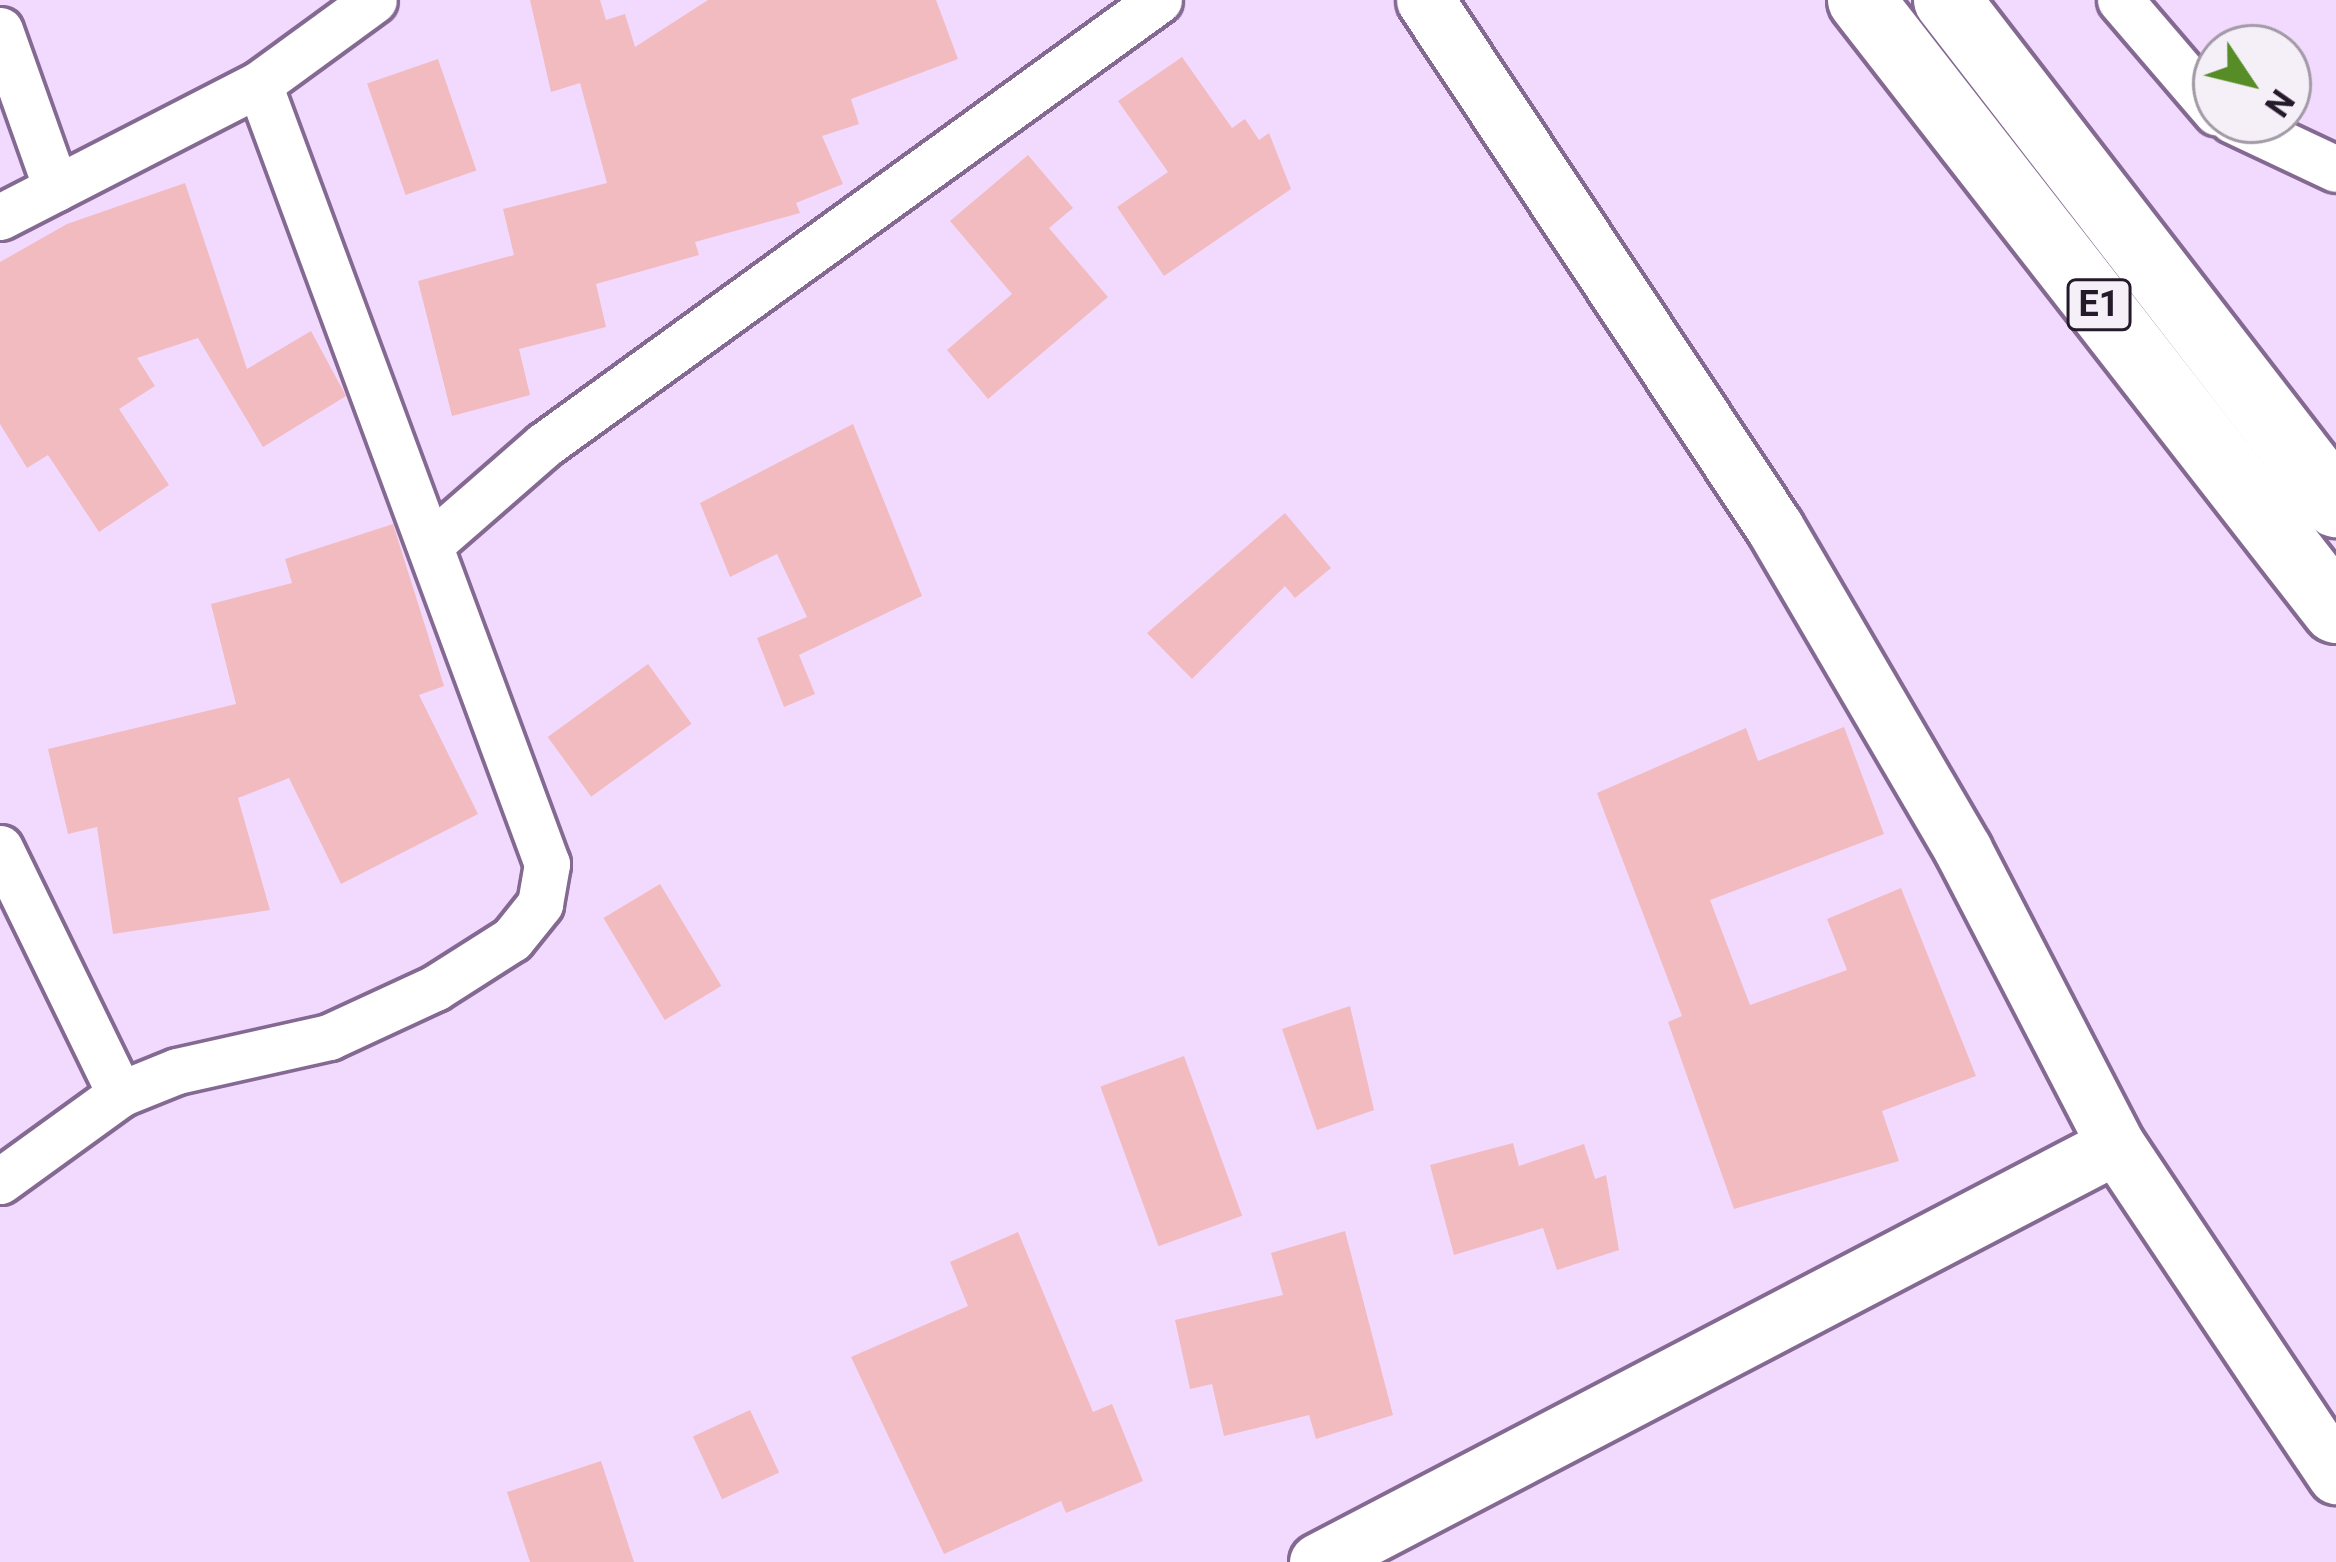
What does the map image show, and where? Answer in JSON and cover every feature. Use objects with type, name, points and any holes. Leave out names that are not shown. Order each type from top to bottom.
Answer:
[{"type":"highway","name":"E1","points":[[1861,0],[2336,610]]},
{"type":"highway","name":"E1","points":[[1947,0],[2336,504]]},
{"type":"street","points":[[0,217],[259,84],[374,0]]},
{"type":"street","points":[[434,541],[544,445],[1159,0]]},
{"type":"street","points":[[1425,0],[1775,528],[1963,850],[2116,1145],[2336,1475]]},
{"type":"street","points":[[2120,0],[2192,84]]},
{"type":"street","points":[[0,30],[56,188]]},
{"type":"street","points":[[0,1181],[120,1094],[177,1071],[329,1037],[435,988],[512,938],[540,904],[547,864],[434,541],[259,84]]},
{"type":"street","points":[[2283,144],[2336,169]]},
{"type":"street","points":[[0,848],[120,1094]]},
{"type":"street","points":[[1318,1562],[2116,1145]]},
{"type":"building","points":[[530,0],[600,0],[606,20],[625,14],[635,47],[708,0],[936,0],[958,59],[851,99],[859,124],[822,136],[843,184],[796,203],[800,213],[695,242],[699,255],[596,284],[606,327],[519,349],[530,395],[452,416],[418,281],[514,255],[503,209],[607,183],[580,83],[551,92]]},
{"type":"building","points":[[1182,57],[1232,128],[1245,119],[1259,140],[1269,133],[1291,189],[1164,276],[1117,207],[1168,172],[1118,101]]},
{"type":"building","points":[[438,59],[476,171],[406,195],[367,83]]},
{"type":"building","points":[[1028,155],[1073,208],[1049,228],[1108,297],[988,399],[947,350],[1012,294],[950,221]]},
{"type":"building","points":[[185,183],[247,369],[311,331],[346,396],[263,447],[198,338],[137,358],[155,386],[119,409],[169,485],[99,532],[48,455],[27,468],[0,424],[0,262],[67,224]]},
{"type":"building","points":[[853,424],[922,596],[799,655],[815,694],[784,707],[757,638],[807,617],[777,554],[730,577],[700,503]]},
{"type":"building","points":[[1285,513],[1331,568],[1295,598],[1285,586],[1192,679],[1147,633]]},
{"type":"building","points":[[393,524],[444,686],[419,695],[478,814],[341,884],[289,778],[238,798],[270,910],[113,934],[97,827],[68,834],[48,749],[236,704],[211,604],[292,583],[285,559]]},
{"type":"building","points":[[648,664],[691,724],[591,797],[548,737]]},
{"type":"building","points":[[1844,727],[1884,834],[1710,900],[1750,1005],[1847,970],[1827,919],[1901,888],[1976,1076],[1882,1111],[1899,1161],[1734,1209],[1668,1022],[1682,1016],[1597,793],[1746,728],[1758,761]]},
{"type":"building","points":[[660,884],[721,986],[665,1020],[603,918]]},
{"type":"building","points":[[1350,1006],[1374,1110],[1317,1130],[1282,1029]]},
{"type":"building","points":[[1184,1056],[1242,1216],[1159,1246],[1100,1086]]},
{"type":"building","points":[[1513,1143],[1519,1166],[1584,1144],[1595,1179],[1606,1175],[1619,1250],[1557,1270],[1543,1228],[1454,1255],[1430,1165]]},
{"type":"building","points":[[1345,1231],[1393,1415],[1316,1439],[1309,1415],[1224,1436],[1212,1384],[1190,1389],[1175,1320],[1283,1295],[1271,1253]]},
{"type":"building","points":[[1018,1232],[1093,1412],[1112,1404],[1143,1481],[1066,1513],[1061,1501],[944,1554],[851,1357],[968,1306],[950,1262]]},
{"type":"building","points":[[750,1410],[779,1473],[722,1499],[693,1437]]},
{"type":"building","points":[[601,1461],[634,1562],[530,1562],[507,1492]]}]
